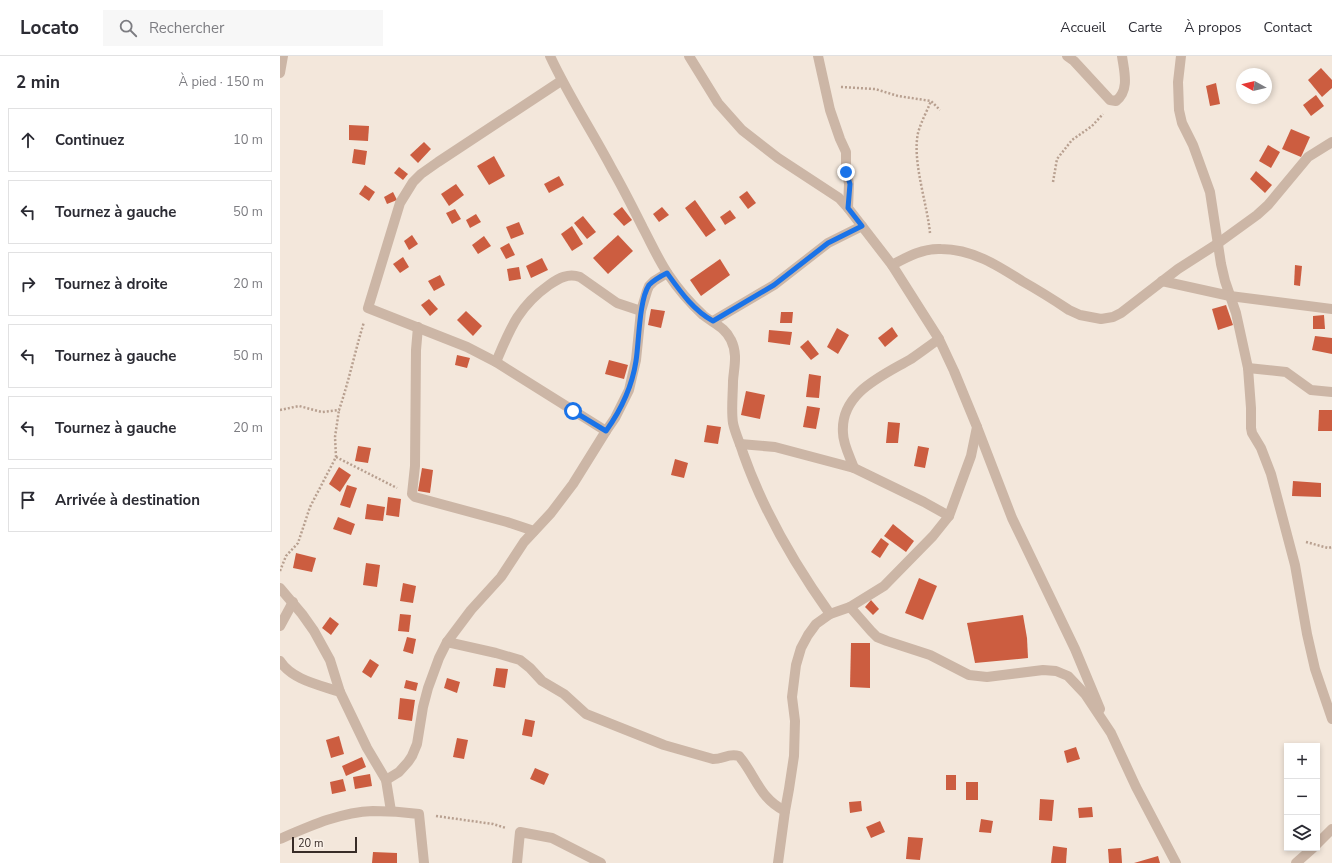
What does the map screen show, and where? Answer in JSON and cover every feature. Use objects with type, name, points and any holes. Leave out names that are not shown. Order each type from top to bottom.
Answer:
[{"type":"street","points":[[280,73],[283,56]]},
{"type":"street","points":[[550,56],[561,81],[601,149],[667,273],[695,307],[727,332],[734,346],[736,362],[733,381],[732,413],[748,468],[774,523],[811,587],[830,614]]},
{"type":"street","points":[[689,56],[718,104],[742,130],[767,150],[839,198],[848,208],[892,264],[938,339],[954,371],[1012,518],[1075,649],[1110,733],[1136,787],[1176,863]]},
{"type":"street","points":[[818,56],[830,110],[846,152],[846,167],[850,184],[848,208]]},
{"type":"street","points":[[1067,56],[1074,61],[1110,100],[1116,101],[1124,92],[1125,70],[1122,56]]},
{"type":"street","points":[[1181,56],[1178,93],[1179,110],[1182,123],[1193,145],[1210,192],[1217,231],[1217,244],[1225,281],[1236,313],[1248,368],[1252,433],[1261,448],[1271,474],[1295,565],[1315,670],[1332,719]]},
{"type":"street","points":[[561,81],[434,165],[413,182],[400,203],[368,308],[467,347],[496,362],[606,431]]},
{"type":"street","points":[[892,264],[915,254],[941,248],[962,251],[979,256],[996,264],[1069,310],[1080,315],[1102,319],[1113,317],[1178,269],[1217,244],[1257,215],[1268,205],[1308,157],[1332,142]]},
{"type":"street","points":[[713,321],[774,285],[828,243],[862,226]]},
{"type":"street","points":[[386,780],[399,772],[412,756],[417,744],[428,688],[439,658],[447,642],[471,610],[501,577],[517,551],[551,514],[615,418],[629,390],[636,360],[641,311],[649,286],[654,280],[667,273]]},
{"type":"street","points":[[496,362],[513,325],[526,305],[540,291],[567,275],[580,277],[616,303],[641,311]]},
{"type":"street","points":[[1162,281],[1230,296],[1332,309]]},
{"type":"street","points":[[418,328],[416,350],[415,466],[412,494],[534,531]]},
{"type":"street","points":[[854,468],[843,434],[845,412],[852,400],[860,391],[884,374],[912,358],[938,339]]},
{"type":"street","points":[[1248,368],[1286,372],[1310,390],[1332,392]]},
{"type":"street","points":[[778,863],[794,756],[795,721],[792,697],[796,665],[800,648],[816,624],[830,614],[850,607],[884,586],[933,536],[949,516],[969,463],[977,427]]},
{"type":"street","points":[[740,444],[775,447],[854,468],[924,502],[949,516]]},
{"type":"street","points":[[280,588],[314,631],[330,660],[340,692],[367,748],[386,780],[391,811]]},
{"type":"street","points":[[280,626],[292,602]]},
{"type":"street","points":[[850,607],[878,637],[887,642],[930,656],[969,675],[987,677],[1043,670],[1056,671],[1068,676],[1085,694],[1110,733]]},
{"type":"street","points":[[447,642],[520,660],[542,681],[564,694],[586,714],[664,745],[713,759],[719,759],[729,755],[740,756],[765,797],[778,808],[785,811]]},
{"type":"street","points":[[280,661],[294,674],[340,692]]},
{"type":"street","points":[[280,839],[337,817],[372,811],[391,811],[419,814],[424,863]]},
{"type":"street","points":[[1320,841],[1332,829]]},
{"type":"street","points":[[517,863],[520,832],[552,838],[601,863]]},
{"type":"street","points":[[1296,863],[1310,851]]},
{"type":"path","points":[[825,87],[875,89],[898,96],[931,101],[940,110]]},
{"type":"path","points":[[931,101],[918,133],[917,160],[928,217],[931,250]]},
{"type":"path","points":[[1053,182],[1057,159],[1060,154],[1072,140],[1092,126],[1116,101]]},
{"type":"path","points":[[280,571],[286,556],[298,543],[310,507],[336,457],[335,437],[339,410],[346,390],[368,308]]},
{"type":"path","points":[[280,410],[299,406],[322,412],[339,410]]},
{"type":"path","points":[[336,457],[412,494]]},
{"type":"path","points":[[1288,538],[1328,548],[1332,547]]},
{"type":"path","points":[[419,814],[494,824],[520,832]]},
{"type":"building","points":[[1321,68],[1332,80],[1332,88],[1322,97],[1308,80]]},
{"type":"building","points":[[1216,83],[1220,104],[1210,106],[1206,86]]},
{"type":"building","points":[[1316,95],[1324,106],[1311,116],[1303,105]]},
{"type":"building","points":[[349,125],[369,126],[368,141],[349,140]]},
{"type":"building","points":[[1291,129],[1310,137],[1301,157],[1282,149]]},
{"type":"building","points":[[424,142],[431,149],[418,163],[410,155]]},
{"type":"building","points":[[1268,145],[1280,152],[1271,168],[1259,161]]},
{"type":"building","points":[[354,149],[367,151],[365,165],[352,163]]},
{"type":"building","points":[[494,156],[505,176],[489,185],[477,166]]},
{"type":"building","points":[[399,167],[408,174],[403,180],[394,173]]},
{"type":"building","points":[[1256,171],[1272,185],[1265,193],[1250,179]]},
{"type":"building","points":[[559,176],[564,185],[549,193],[544,184]]},
{"type":"building","points":[[456,184],[464,195],[449,206],[441,194]]},
{"type":"building","points":[[365,185],[375,192],[369,201],[359,194]]},
{"type":"building","points":[[747,191],[756,203],[748,209],[739,197]]},
{"type":"building","points":[[393,192],[397,200],[387,204],[384,197]]},
{"type":"building","points":[[695,200],[716,230],[706,237],[685,208]]},
{"type":"building","points":[[622,207],[632,220],[624,226],[613,214]]},
{"type":"building","points":[[662,207],[669,215],[659,222],[653,214]]},
{"type":"building","points":[[455,209],[461,219],[452,224],[446,213]]},
{"type":"building","points":[[730,210],[736,218],[725,225],[720,217]]},
{"type":"building","points":[[476,214],[481,222],[470,228],[466,220]]},
{"type":"building","points":[[583,216],[596,232],[587,239],[574,223]]},
{"type":"building","points":[[519,222],[524,234],[511,239],[506,227]]},
{"type":"building","points":[[572,226],[583,244],[572,251],[561,234]]},
{"type":"building","points":[[412,235],[418,244],[409,250],[404,241]]},
{"type":"building","points":[[618,235],[633,251],[608,274],[593,258]]},
{"type":"building","points":[[484,236],[491,246],[478,254],[472,245]]},
{"type":"building","points":[[509,243],[515,255],[506,259],[500,248]]},
{"type":"building","points":[[403,257],[409,267],[400,273],[393,264]]},
{"type":"building","points":[[542,258],[548,270],[531,278],[526,266]]},
{"type":"building","points":[[720,259],[730,275],[701,296],[690,280]]},
{"type":"building","points":[[1295,265],[1302,266],[1300,286],[1294,285]]},
{"type":"building","points":[[519,267],[521,279],[509,281],[507,269]]},
{"type":"building","points":[[440,275],[445,285],[434,291],[428,281]]},
{"type":"building","points":[[429,299],[438,309],[430,316],[421,305]]},
{"type":"building","points":[[1226,305],[1233,325],[1218,330],[1212,309]]},
{"type":"building","points":[[651,309],[665,311],[661,328],[648,325]]},
{"type":"building","points":[[466,311],[482,326],[473,336],[457,320]]},
{"type":"building","points":[[781,312],[793,312],[792,323],[780,323]]},
{"type":"building","points":[[1324,315],[1325,329],[1313,329],[1313,316]]},
{"type":"building","points":[[892,327],[898,336],[885,347],[878,338]]},
{"type":"building","points":[[837,328],[849,335],[838,354],[827,347]]},
{"type":"building","points":[[769,330],[792,332],[790,345],[768,342]]},
{"type":"building","points":[[1315,336],[1332,338],[1332,354],[1312,350]]},
{"type":"building","points":[[808,340],[819,354],[811,360],[800,347]]},
{"type":"building","points":[[457,355],[470,358],[467,368],[455,365]]},
{"type":"building","points":[[609,360],[628,365],[624,379],[605,374]]},
{"type":"building","points":[[809,374],[821,376],[819,398],[806,397]]},
{"type":"building","points":[[746,391],[765,395],[760,419],[741,415]]},
{"type":"building","points":[[807,406],[820,408],[816,429],[803,427]]},
{"type":"building","points":[[1319,410],[1332,410],[1332,431],[1318,431]]},
{"type":"building","points":[[888,422],[900,423],[898,443],[886,443]]},
{"type":"building","points":[[707,425],[721,427],[718,444],[704,442]]},
{"type":"building","points":[[358,446],[371,448],[368,463],[355,461]]},
{"type":"building","points":[[918,446],[929,448],[925,468],[914,466]]},
{"type":"building","points":[[675,459],[688,463],[684,478],[671,475]]},
{"type":"building","points":[[339,467],[351,475],[340,492],[329,484]]},
{"type":"building","points":[[422,468],[433,470],[430,493],[418,491]]},
{"type":"building","points":[[1293,481],[1321,483],[1321,497],[1292,496]]},
{"type":"building","points":[[347,485],[357,488],[350,508],[340,505]]},
{"type":"building","points":[[388,497],[401,499],[399,517],[386,515]]},
{"type":"building","points":[[367,504],[385,507],[383,521],[365,519]]},
{"type":"building","points":[[338,517],[355,524],[351,535],[333,529]]},
{"type":"building","points":[[893,524],[914,541],[906,552],[884,536]]},
{"type":"building","points":[[881,538],[889,544],[880,558],[871,552]]},
{"type":"building","points":[[296,553],[316,558],[312,572],[293,568]]},
{"type":"building","points":[[366,563],[380,565],[377,587],[363,585]]},
{"type":"building","points":[[919,578],[937,586],[923,620],[905,613]]},
{"type":"building","points":[[403,583],[416,586],[413,603],[400,601]]},
{"type":"building","points":[[871,600],[879,609],[873,615],[865,607]]},
{"type":"building","points":[[400,614],[411,615],[409,632],[398,631]]},
{"type":"building","points":[[1023,615],[1027,638],[1028,658],[975,663],[967,623]]},
{"type":"building","points":[[330,617],[339,624],[331,635],[322,628]]},
{"type":"building","points":[[407,637],[416,639],[413,654],[403,651]]},
{"type":"building","points":[[851,643],[870,643],[870,688],[850,687]]},
{"type":"building","points":[[370,659],[379,665],[371,678],[362,672]]},
{"type":"building","points":[[496,668],[508,669],[505,688],[493,686]]},
{"type":"building","points":[[447,678],[460,682],[457,693],[444,688]]},
{"type":"building","points":[[406,680],[418,683],[416,691],[404,688]]},
{"type":"building","points":[[400,698],[415,700],[412,721],[398,719]]},
{"type":"building","points":[[525,719],[535,721],[532,737],[522,735]]},
{"type":"building","points":[[339,736],[344,754],[331,758],[326,740]]},
{"type":"building","points":[[457,738],[468,740],[464,759],[453,757]]},
{"type":"building","points":[[1076,747],[1080,759],[1067,763],[1064,751]]},
{"type":"building","points":[[362,757],[366,767],[346,776],[342,766]]},
{"type":"building","points":[[535,768],[549,774],[544,785],[530,779]]},
{"type":"building","points":[[370,774],[372,786],[355,789],[353,777]]},
{"type":"building","points":[[946,775],[956,775],[956,790],[946,790]]},
{"type":"building","points":[[343,779],[346,791],[332,794],[330,782]]},
{"type":"building","points":[[966,782],[978,782],[978,800],[966,800]]},
{"type":"building","points":[[1040,799],[1054,800],[1052,821],[1039,820]]},
{"type":"building","points":[[861,801],[862,811],[850,813],[849,802]]},
{"type":"building","points":[[1092,807],[1093,817],[1079,818],[1078,808]]},
{"type":"building","points":[[981,819],[993,821],[991,833],[979,832]]},
{"type":"building","points":[[880,821],[885,832],[871,838],[866,827]]},
{"type":"building","points":[[908,837],[923,838],[920,860],[906,859]]},
{"type":"building","points":[[1053,846],[1067,848],[1066,863],[1051,863]]},
{"type":"building","points":[[1121,848],[1122,863],[1109,863],[1108,849]]},
{"type":"building","points":[[373,852],[397,853],[397,863],[372,863]]},
{"type":"building","points":[[1158,856],[1160,863],[1134,863]]},
{"type":"route","points":[[573,411],[606,431],[615,418],[629,390],[636,360],[641,311],[647,290],[654,280],[667,273],[695,307],[713,321],[774,285],[828,243],[862,226],[848,208],[850,184],[846,172]]}]
